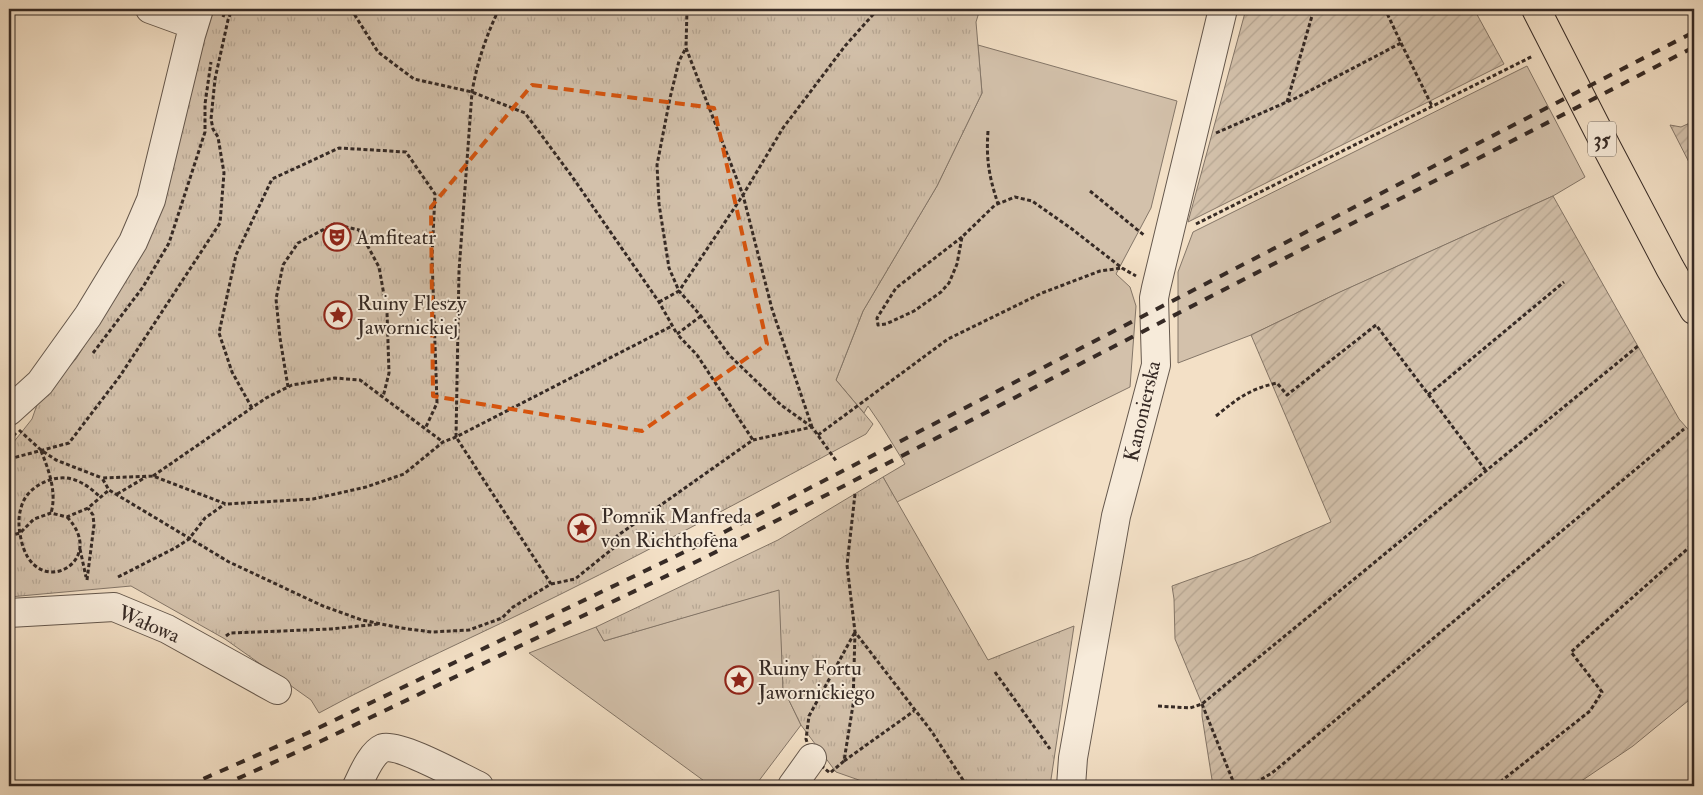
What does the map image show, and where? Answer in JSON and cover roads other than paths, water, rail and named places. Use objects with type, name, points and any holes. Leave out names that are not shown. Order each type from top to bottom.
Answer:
[{"type":"main road","name":"35","points":[[1536,9],[1611,157],[1694,310]]},
{"type":"street","points":[[14,421],[88,316],[133,242],[152,200],[197,17],[150,9]]},
{"type":"street","name":"Kanonierska","points":[[1071,786],[1075,748],[1116,516],[1156,365],[1154,298],[1224,9]]},
{"type":"street","name":"Wałowa","points":[[10,601],[114,607],[167,629],[277,690]]},
{"type":"street","points":[[356,786],[367,764],[382,748],[392,748],[435,764],[479,786]]},
{"type":"street","points":[[792,786],[809,749]]},
{"type":"railway","points":[[187,786],[312,731],[701,544],[1694,32]]},
{"type":"railway","points":[[221,786],[317,743],[706,557],[1694,47]]},
{"type":"place","name":"Amfiteatr","points":[[337,237]]},
{"type":"place","name":"Ruiny Fleszy Jawornickiej","points":[[338,315]]},
{"type":"place","name":"Pomnik Manfreda von Richthofena","points":[[582,528]]},
{"type":"place","name":"Ruiny Fortu Jawornickiego","points":[[739,680]]}]
